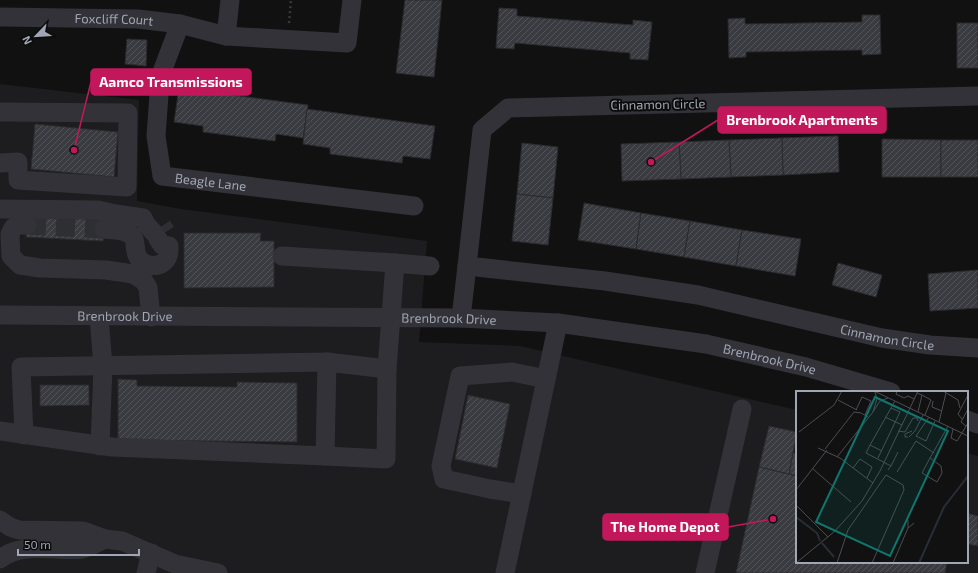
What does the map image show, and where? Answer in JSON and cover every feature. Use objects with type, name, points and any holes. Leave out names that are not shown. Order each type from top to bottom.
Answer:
[{"type":"street","points":[[226,36],[230,0]]},
{"type":"street","name":"Foxcliff Court","points":[[0,17],[138,19],[180,24],[226,36],[347,43],[352,0]]},
{"type":"street","name":"Beagle Lane","points":[[180,24],[163,69],[159,94],[156,136],[162,176],[414,206]]},
{"type":"street","name":"Cinnamon Circle","points":[[462,318],[482,130],[508,108],[978,96]]},
{"type":"street","points":[[0,112],[128,113],[127,187],[18,180],[18,162],[0,163]]},
{"type":"street","points":[[0,209],[98,210],[143,218],[146,224],[162,235],[169,254],[166,260],[156,266],[149,266],[142,262],[137,256],[132,235],[123,231],[104,229]]},
{"type":"street","points":[[27,225],[18,225],[13,228],[10,234],[11,256],[20,265],[40,268],[106,270],[133,274],[144,281],[148,288],[150,317]]},
{"type":"street","points":[[282,256],[430,266]]},
{"type":"street","points":[[0,431],[112,447],[386,459],[387,369],[394,263]]},
{"type":"street","name":"Cinnamon Circle","points":[[467,266],[605,281],[698,295],[882,338],[930,345],[978,348]]},
{"type":"street","name":"Brenbrook Drive","points":[[0,315],[462,318],[558,323],[706,344],[806,367],[888,391]]},
{"type":"street","points":[[99,316],[103,366],[100,446]]},
{"type":"street","points":[[505,573],[558,323]]},
{"type":"street","points":[[24,435],[21,367],[327,362],[387,369]]},
{"type":"street","points":[[325,456],[327,362]]},
{"type":"street","points":[[522,494],[490,489],[444,478],[441,466],[460,376],[512,372],[546,379]]},
{"type":"street","points":[[705,573],[742,409]]},
{"type":"street","points":[[968,420],[978,424]]},
{"type":"street","points":[[0,520],[10,528],[20,530],[83,531],[105,539],[122,541],[175,564],[218,573]]},
{"type":"street","points":[[0,559],[6,554],[30,549],[83,549],[105,539]]},
{"type":"street","points":[[146,573],[150,553]]},
{"type":"path","points":[[288,39],[291,0]]},
{"type":"shaded area","points":[[0,84],[139,100],[137,201],[181,209],[427,241],[419,342],[520,346],[796,410],[796,563],[968,563],[968,453],[978,456],[978,573],[0,573]]},
{"type":"building","points":[[405,0],[442,0],[434,77],[396,73]]},
{"type":"building","points":[[499,8],[517,9],[517,16],[633,25],[633,20],[652,22],[648,60],[630,59],[630,53],[515,43],[514,49],[496,48]]},
{"type":"building","points":[[862,15],[880,15],[881,54],[862,55],[862,50],[746,52],[746,57],[729,58],[728,19],[745,18],[745,24],[862,22]]},
{"type":"building","points":[[957,23],[978,23],[978,68],[957,68]]},
{"type":"building","points":[[127,39],[147,40],[146,66],[125,64]]},
{"type":"building","points":[[179,88],[308,105],[303,138],[276,134],[275,141],[203,132],[203,126],[174,122]]},
{"type":"building","points":[[307,109],[435,126],[430,159],[403,156],[402,163],[330,154],[330,148],[303,144]]},
{"type":"building","points":[[35,124],[118,132],[114,177],[31,169]]},
{"type":"building","points":[[838,136],[839,172],[783,175],[782,138]]},
{"type":"building","points":[[782,138],[783,175],[731,177],[729,140]]},
{"type":"building","points":[[882,139],[941,140],[941,177],[882,177]]},
{"type":"building","points":[[729,140],[731,177],[681,179],[679,142]]},
{"type":"building","points":[[941,140],[978,140],[978,177],[941,177]]},
{"type":"building","points":[[679,142],[681,179],[622,181],[621,144]]},
{"type":"building","points":[[522,143],[558,147],[553,198],[517,194]]},
{"type":"building","points":[[517,194],[553,198],[548,245],[512,241]]},
{"type":"building","points":[[584,203],[641,213],[636,249],[578,240]]},
{"type":"building","points":[[641,213],[690,221],[684,257],[636,249]]},
{"type":"building","points":[[28,215],[104,220],[103,241],[26,237]]},
{"type":"building","points":[[690,221],[742,230],[736,266],[684,257]]},
{"type":"building","points":[[742,230],[801,239],[795,276],[736,266]]},
{"type":"building","points":[[184,233],[261,233],[260,241],[274,241],[274,287],[184,288]]},
{"type":"building","points":[[838,263],[882,275],[876,297],[832,285]]},
{"type":"building","points":[[978,270],[978,308],[930,311],[928,274]]},
{"type":"building","points":[[118,379],[137,380],[137,386],[237,387],[237,382],[297,383],[297,442],[118,440]]},
{"type":"building","points":[[40,385],[89,385],[89,405],[40,406]]},
{"type":"building","points":[[468,395],[510,404],[497,468],[455,459]]},
{"type":"building","points":[[769,426],[796,432],[789,474],[759,467]]},
{"type":"building","points":[[793,453],[796,454],[796,476],[789,474]]},
{"type":"building","points":[[759,467],[796,476],[796,563],[947,563],[945,573],[736,573]]},
{"type":"building","points":[[968,513],[978,516],[978,546],[968,544]]},
{"type":"tunnel","points":[[27,225],[104,229]]},
{"type":"tunnel","points":[[162,226],[166,232]]},
{"type":"place","name":"Aamco Transmissions","points":[[74,150]]},
{"type":"place","name":"Brenbrook Apartments","points":[[651,162]]},
{"type":"place","name":"The Home Depot","points":[[773,519]]}]
